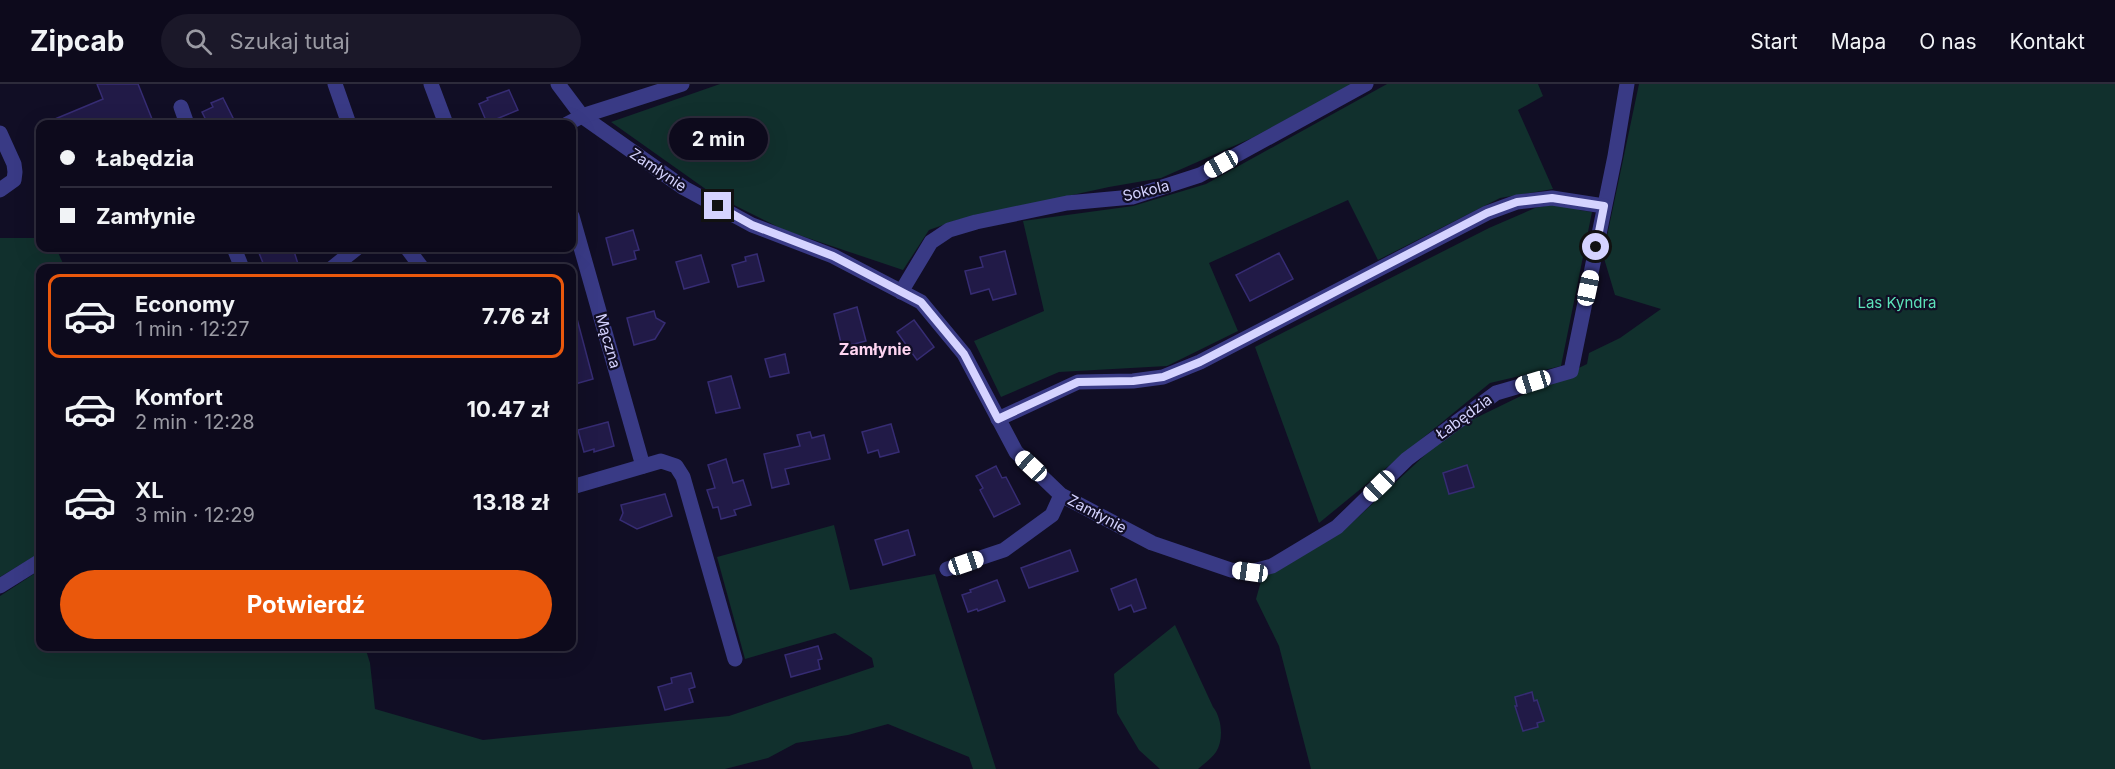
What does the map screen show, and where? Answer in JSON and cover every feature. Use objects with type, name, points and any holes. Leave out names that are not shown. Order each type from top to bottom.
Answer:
[{"type":"street","points":[[335,84],[348,120]]},
{"type":"street","points":[[431,84],[444,120]]},
{"type":"street","name":"Zamłynie","points":[[558,84],[582,116],[693,193],[752,225],[833,256],[921,302],[964,354],[1016,452],[1061,495],[1152,543],[1231,570],[1250,572]]},
{"type":"street","points":[[574,120],[682,84]]},
{"type":"street","name":"Sokola","points":[[901,292],[931,242],[949,230],[1067,203],[1132,197],[1200,175],[1366,84]]},
{"type":"street","name":"Łabędzia","points":[[1250,572],[1272,566],[1337,526],[1407,459],[1496,393],[1571,370],[1615,156],[1627,84]]},
{"type":"street","points":[[181,107],[186,120]]},
{"type":"street","points":[[0,133],[14,164],[15,172],[14,180],[0,190]]},
{"type":"street","points":[[998,419],[1078,382],[1133,381],[1163,377],[1200,362],[1487,213],[1517,202],[1552,198],[1604,206]]},
{"type":"street","name":"Mączna","points":[[576,230],[643,466]]},
{"type":"street","points":[[337,264],[352,252]]},
{"type":"street","points":[[409,252],[419,264]]},
{"type":"street","points":[[576,487],[661,461],[675,466],[683,477],[735,659]]},
{"type":"street","points":[[947,569],[1004,550],[1052,515],[1061,495]]},
{"type":"street","points":[[0,586],[36,564]]},
{"type":"green space","points":[[720,84],[1352,84],[1252,138],[1161,178],[957,220],[929,230],[903,270],[784,230],[714,195],[611,122]]},
{"type":"green space","points":[[1387,84],[1538,84],[1543,96],[1518,110],[1553,189],[1500,198],[1378,260],[1348,200],[1209,263],[1238,331],[1167,366],[1059,372],[1001,397],[974,341],[1044,311],[1023,221],[1133,206],[1206,184]]},
{"type":"green space","name":"Las Kyndra","points":[[1639,84],[2115,84],[2115,769],[1311,769],[1279,646],[1256,599],[1263,574],[1342,532],[1453,429],[1587,364],[1589,353],[1620,338],[1661,309],[1615,295],[1603,255]]},
{"type":"green space","points":[[1571,201],[1579,210],[1592,212],[1561,366],[1490,383],[1319,523],[1255,347],[1489,228],[1535,208]]},
{"type":"green space","points":[[0,238],[36,238],[36,252],[58,252],[63,264],[36,264],[36,555],[0,577]]},
{"type":"green space","points":[[834,525],[850,590],[935,574],[996,769],[973,769],[969,757],[888,724],[848,735],[796,743],[768,758],[725,769],[0,769],[0,596],[36,573],[36,651],[366,651],[370,663],[375,709],[483,740],[729,716],[874,667],[872,658],[835,633],[745,659],[717,557]]},
{"type":"green space","points":[[1175,625],[1220,723],[1219,747],[1198,769],[1160,769],[1139,750],[1117,713],[1114,674]]},
{"type":"building","points":[[97,84],[138,84],[152,119],[53,120],[103,99]]},
{"type":"building","points":[[509,90],[518,110],[494,120],[486,120],[479,104],[488,100],[487,98]]},
{"type":"building","points":[[223,98],[234,120],[206,120],[202,112],[213,107],[211,103]]},
{"type":"building","points":[[633,230],[639,250],[634,251],[636,259],[613,265],[606,238]]},
{"type":"building","points":[[1005,251],[1016,294],[993,300],[989,289],[971,294],[965,271],[983,267],[980,257]]},
{"type":"building","points":[[259,252],[294,252],[298,264],[263,264]]},
{"type":"building","points":[[1279,253],[1293,279],[1250,301],[1236,275]]},
{"type":"building","points":[[757,254],[764,281],[738,287],[732,265],[746,261],[745,257]]},
{"type":"building","points":[[701,255],[709,282],[684,289],[676,262]]},
{"type":"building","points":[[857,307],[866,341],[842,347],[834,314]]},
{"type":"building","points":[[654,311],[656,318],[665,323],[655,339],[634,345],[627,318]]},
{"type":"building","points":[[576,315],[593,379],[576,384]]},
{"type":"building","points":[[914,320],[934,347],[917,360],[897,332]]},
{"type":"building","points":[[785,354],[789,373],[770,377],[765,359]]},
{"type":"building","points":[[731,376],[740,408],[716,413],[708,382]]},
{"type":"building","points":[[608,422],[614,446],[594,452],[594,449],[584,452],[578,430]]},
{"type":"building","points":[[891,424],[899,452],[880,457],[878,450],[868,453],[862,432]]},
{"type":"building","points":[[810,432],[812,438],[824,435],[830,459],[785,469],[789,484],[772,488],[764,454],[800,446],[797,435]]},
{"type":"building","points":[[726,459],[733,483],[743,480],[751,505],[734,510],[736,515],[721,519],[718,507],[713,508],[707,490],[715,488],[708,465]]},
{"type":"building","points":[[1467,465],[1474,487],[1449,494],[1443,473]]},
{"type":"building","points":[[996,466],[1002,478],[1006,477],[1020,504],[994,517],[980,490],[983,488],[976,476]]},
{"type":"building","points":[[665,494],[672,516],[637,529],[620,520],[623,513],[621,505]]},
{"type":"building","points":[[908,530],[915,555],[883,565],[875,540]]},
{"type":"building","points":[[1070,550],[1078,571],[1029,588],[1021,568]]},
{"type":"building","points":[[1136,579],[1146,608],[1134,612],[1131,605],[1119,610],[1111,589]]},
{"type":"building","points":[[997,580],[1005,601],[978,611],[977,609],[968,612],[962,595]]},
{"type":"building","points":[[818,646],[822,659],[818,660],[820,669],[791,677],[785,655]]},
{"type":"building","points":[[691,673],[695,687],[689,689],[693,702],[665,710],[658,687],[672,683],[671,678]]},
{"type":"building","points":[[1532,692],[1544,721],[1537,723],[1538,727],[1523,731],[1515,706],[1517,706],[1515,697]]},
{"type":"district","name":"Zamłynie","points":[[875,349]]},
{"type":"route","points":[[718,206],[752,225],[833,256],[921,302],[964,354],[998,419],[1078,382],[1133,381],[1163,377],[1200,362],[1487,213],[1517,202],[1552,198],[1604,206],[1596,247]]}]
